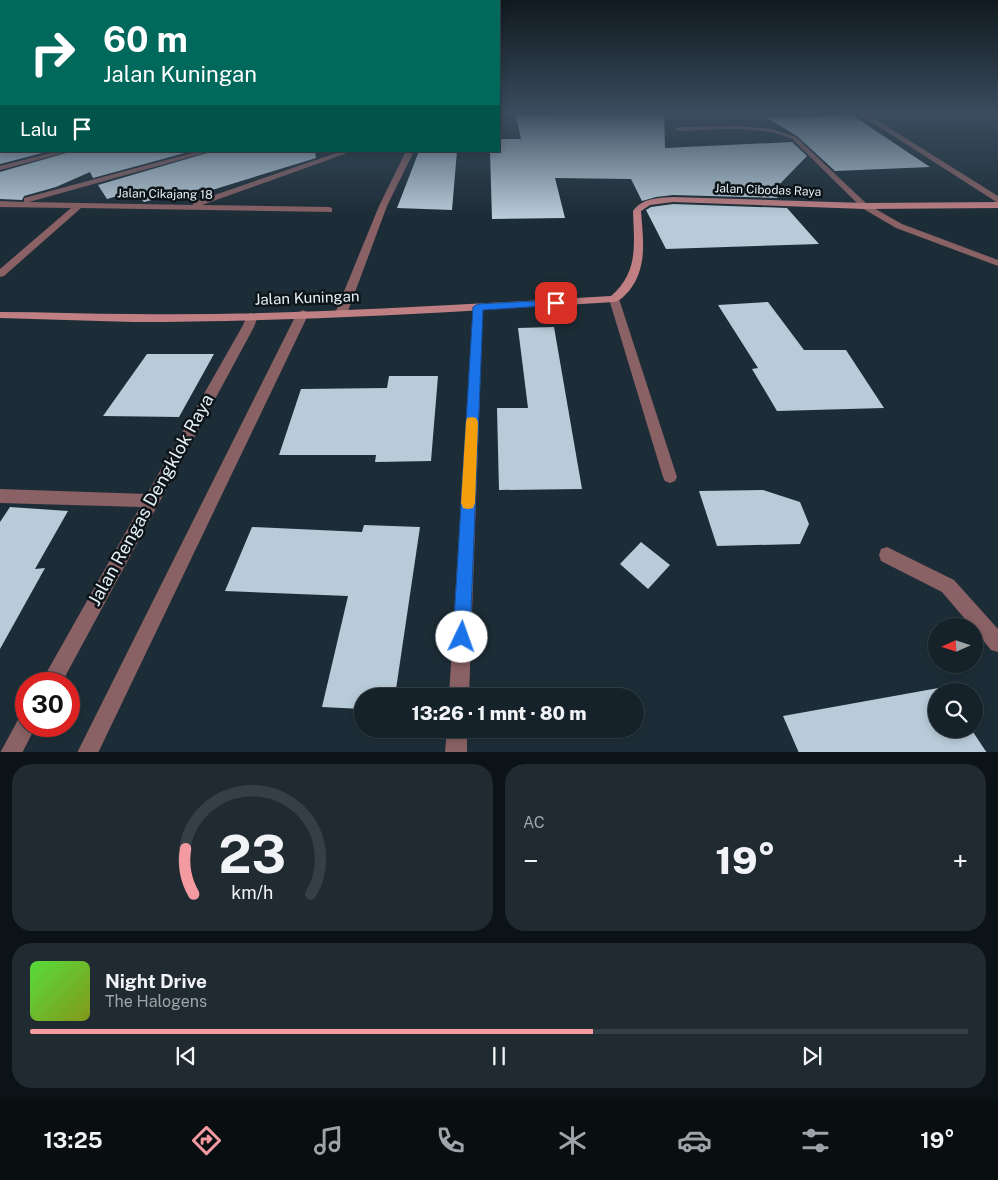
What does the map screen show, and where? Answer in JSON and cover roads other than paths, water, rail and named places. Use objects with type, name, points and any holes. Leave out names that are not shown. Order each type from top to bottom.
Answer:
[{"type":"street","points":[[803,147],[865,206],[899,226],[998,263]]},
{"type":"street","points":[[914,147],[998,200]]},
{"type":"street","points":[[0,168],[64,152]]},
{"type":"street","points":[[10,205],[205,152]]},
{"type":"street","points":[[190,207],[347,152]]},
{"type":"street","points":[[342,312],[383,206],[410,152]]},
{"type":"street","name":"Jalan Cibodas Raya","points":[[614,299],[630,286],[639,265],[637,211],[644,204],[669,200],[696,200],[865,206],[998,206]]},
{"type":"street","name":"Jalan Cikajang 18","points":[[0,204],[329,210]]},
{"type":"street","points":[[0,274],[79,205]]},
{"type":"street","points":[[614,299],[670,477]]},
{"type":"street","name":"Jalan Kuningan","points":[[0,315],[133,318],[252,316],[478,307],[614,299]]},
{"type":"street","points":[[459,688],[478,307]]},
{"type":"street","points":[[87,752],[303,313]]},
{"type":"street","name":"Jalan Rengas Dengklok Raya","points":[[57,672],[248,327],[252,316]]},
{"type":"street","points":[[0,496],[151,501]]},
{"type":"street","points":[[887,555],[948,586],[998,643]]},
{"type":"street","points":[[10,752],[19,737]]},
{"type":"street","points":[[456,752],[457,738]]}]
